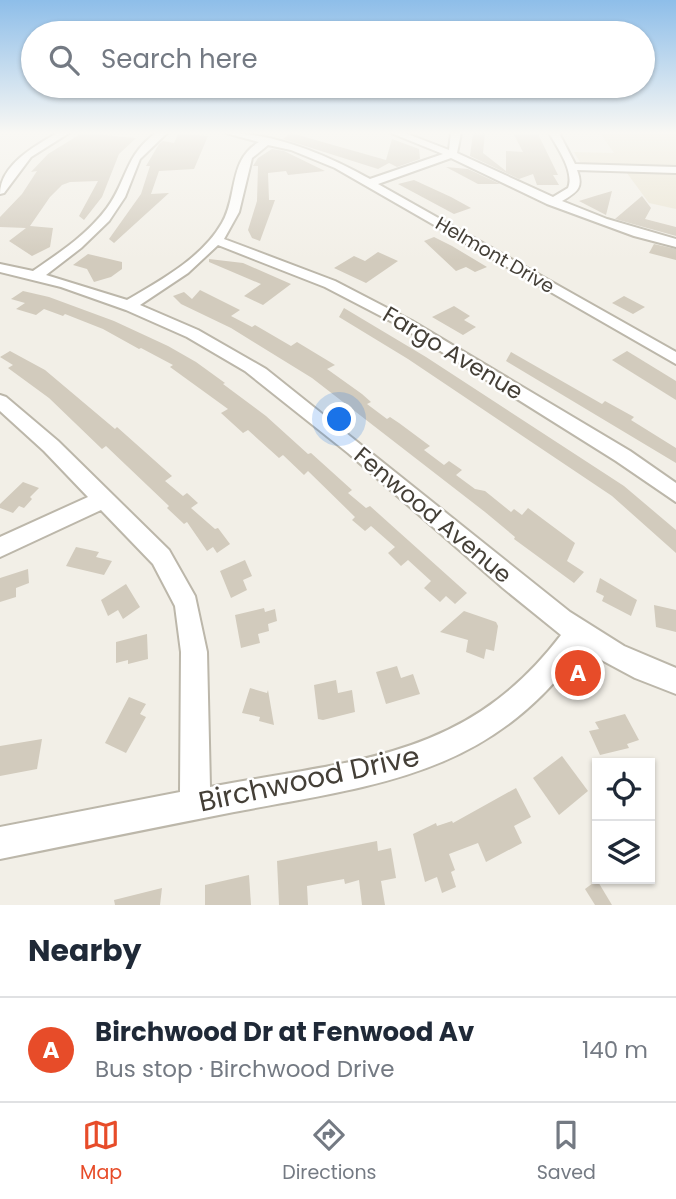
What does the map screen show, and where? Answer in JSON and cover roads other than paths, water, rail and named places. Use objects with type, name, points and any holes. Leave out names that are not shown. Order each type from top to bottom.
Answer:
[{"type":"street","points":[[0,191],[12,175]]},
{"type":"street","points":[[35,276],[79,243],[104,220],[120,197],[128,175]]},
{"type":"street","points":[[128,306],[184,269],[216,240],[234,214],[240,175]]},
{"type":"street","name":"Helmont Drive","points":[[356,175],[676,359]]},
{"type":"street","points":[[370,183],[392,175]]},
{"type":"street","points":[[493,175],[551,202],[621,229],[676,243]]},
{"type":"street","points":[[551,202],[576,186],[574,175]]},
{"type":"street","name":"Fargo Avenue","points":[[216,240],[304,273],[398,318],[623,456],[676,494]]},
{"type":"street","name":"Fenwood Avenue","points":[[0,268],[35,276],[128,306],[207,342],[252,368],[285,392],[578,635],[655,674],[676,681]]},
{"type":"street","points":[[0,401],[51,446],[161,557],[187,604],[194,652],[195,804]]},
{"type":"street","points":[[0,547],[102,500]]},
{"type":"street","name":"Birchwood Drive","points":[[0,843],[390,765],[459,741],[511,708],[546,678],[578,635]]},
{"type":"place","name":"Birchwood Dr at Fenwood Av","points":[[578,673]]}]
